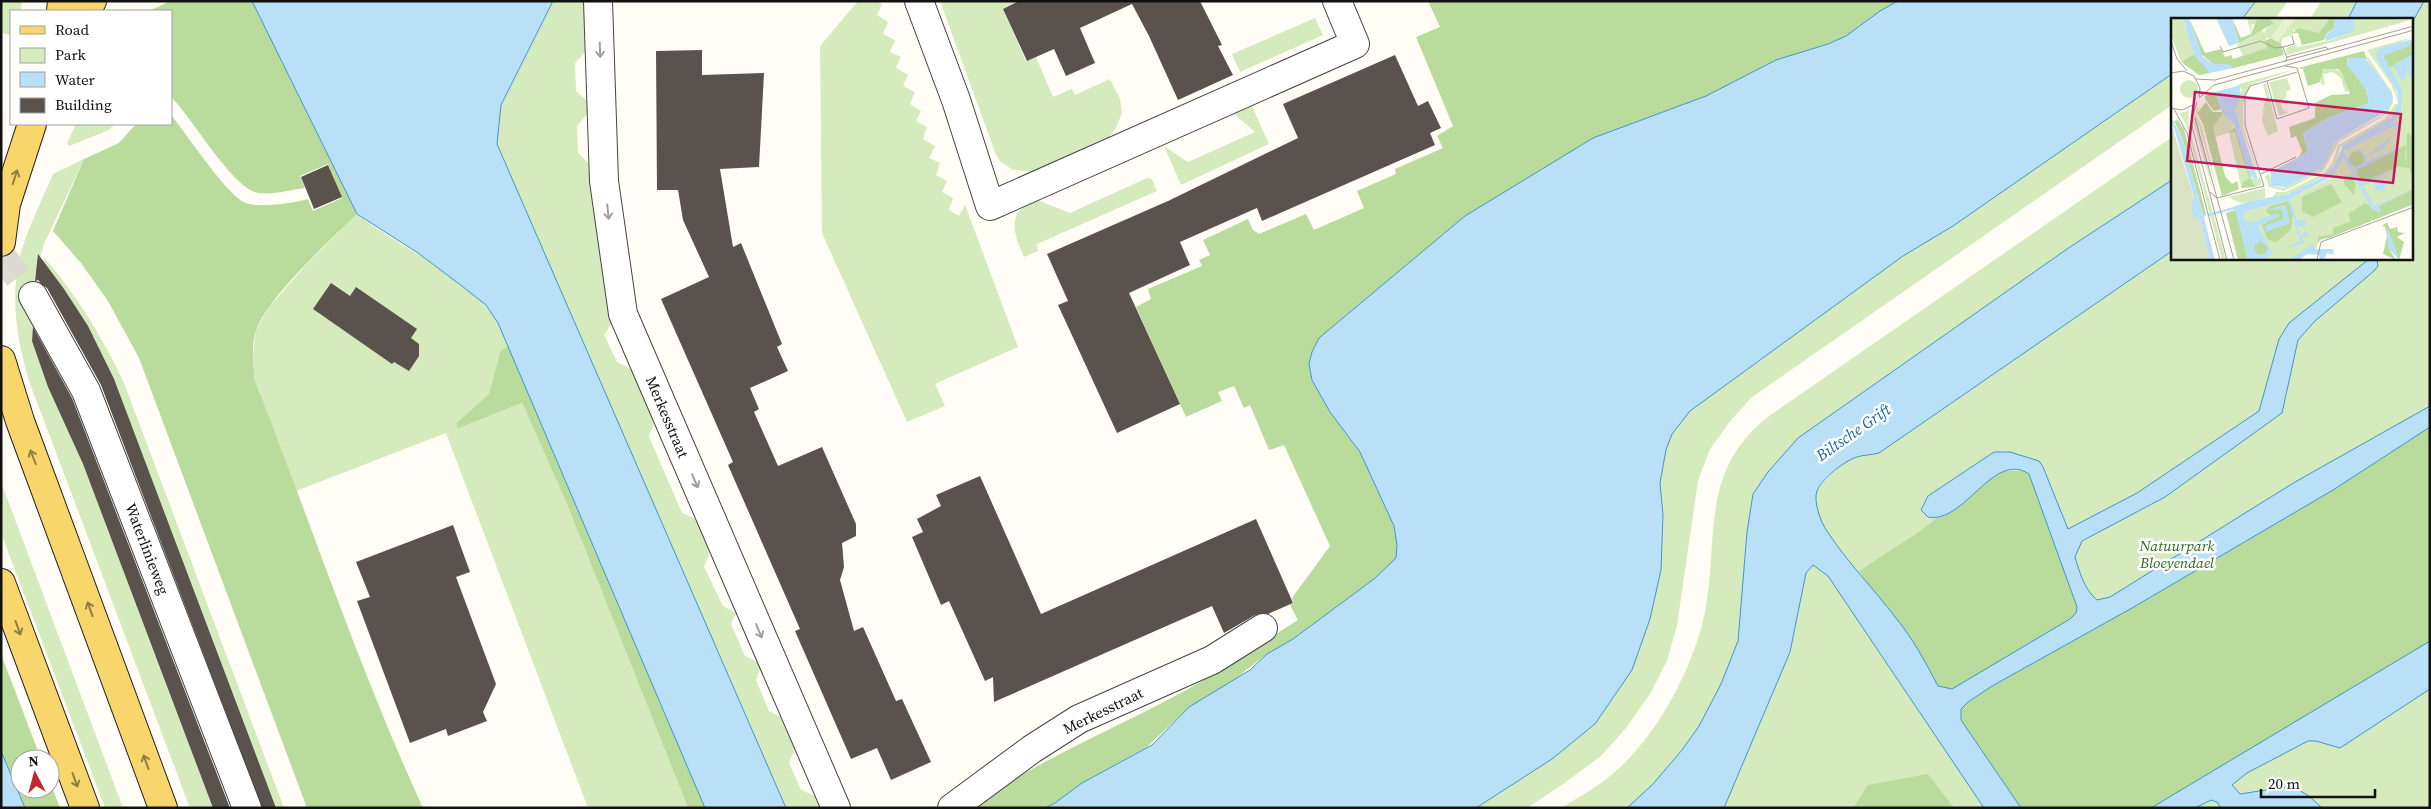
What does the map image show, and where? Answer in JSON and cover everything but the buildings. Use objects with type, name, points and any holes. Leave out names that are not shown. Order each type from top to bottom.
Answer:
[{"type":"main road","points":[[1,154],[10,146],[24,125]]},
{"type":"main road","points":[[1,242],[6,204],[32,125]]},
{"type":"main road","points":[[1,360],[20,421],[163,808]]},
{"type":"main road","points":[[1,582],[85,808]]},
{"type":"street","name":"Merkesstraat","points":[[598,1],[604,181],[623,314],[836,808]]},
{"type":"street","points":[[919,1],[956,100],[990,206],[1355,44],[1337,1]]},
{"type":"street","name":"Waterlinieweg","points":[[33,296],[86,391],[247,808]]},
{"type":"street","name":"Merkesstraat","points":[[952,808],[1032,748],[1079,719],[1212,660],[1263,628]]},
{"type":"green space","points":[[1,1],[22,1],[21,10],[10,10],[10,35],[2,33],[1,36]]},
{"type":"green space","points":[[170,1],[252,1],[357,214],[286,286],[262,317],[253,343],[254,375],[356,649],[423,808],[307,808],[139,358],[108,301],[81,263],[53,231],[84,159],[119,143],[135,125],[172,125],[172,116],[218,177],[238,198],[246,203],[268,205],[308,199],[313,211],[342,198],[328,164],[300,176],[305,188],[259,193],[249,189],[237,180],[172,98],[172,10],[151,10]]},
{"type":"green space","points":[[553,1],[587,1],[588,46],[585,46],[585,52],[575,63],[576,91],[587,101],[587,114],[577,126],[578,153],[588,163],[589,170],[592,169],[597,227],[611,324],[604,335],[617,362],[631,369],[635,374],[653,413],[651,414],[654,423],[649,436],[682,513],[694,518],[710,545],[708,546],[709,554],[704,567],[723,606],[736,613],[731,624],[745,656],[759,663],[760,669],[756,680],[769,711],[783,718],[795,749],[789,763],[801,790],[815,796],[821,808],[786,808],[497,144],[501,105]]},
{"type":"green space","points":[[858,1],[876,1],[882,4],[877,15],[888,22],[883,34],[895,40],[890,52],[901,57],[896,68],[908,75],[903,86],[915,92],[910,104],[921,111],[916,121],[927,127],[923,139],[935,146],[929,158],[940,163],[936,175],[947,181],[942,192],[953,198],[949,210],[959,216],[965,205],[1018,347],[935,384],[945,406],[907,422],[822,233],[820,46]]},
{"type":"green space","points":[[940,1],[1013,1],[1014,3],[1003,9],[1026,61],[1036,57],[1053,97],[1072,89],[1075,95],[1110,79],[1120,99],[1122,112],[1117,126],[1109,137],[1032,172],[1013,170],[1001,162],[996,155]]},
{"type":"green space","points":[[1428,1],[1898,1],[1880,11],[1846,36],[1828,44],[1776,60],[1706,96],[1593,138],[1465,216],[1319,338],[1312,352],[1309,364],[1312,380],[1330,412],[1360,452],[1394,526],[1397,545],[1396,558],[1374,579],[1293,639],[1267,654],[1231,682],[1189,707],[1147,747],[1082,783],[1055,803],[1045,808],[969,808],[997,789],[1055,757],[1202,681],[1298,620],[1290,605],[1294,603],[1292,598],[1330,546],[1284,445],[1269,450],[1250,405],[1244,408],[1234,386],[1218,392],[1222,401],[1186,417],[1136,307],[1151,299],[1148,289],[1202,266],[1199,260],[1210,255],[1203,240],[1248,219],[1253,230],[1259,234],[1306,214],[1314,230],[1364,208],[1357,191],[1396,174],[1395,169],[1443,148],[1437,136],[1453,126],[1416,37],[1440,27]]},
{"type":"green space","points":[[2256,1],[2288,1],[2276,18],[2243,18]]},
{"type":"green space","points":[[2321,1],[2357,1],[2348,18],[2311,18]]},
{"type":"green space","name":"Natuurpark Bloeyendael","points":[[2418,1],[2430,1],[2430,808],[1724,808],[1790,652],[1806,573],[1810,569],[1816,493],[1841,466],[1859,456],[1879,453],[2171,252],[2171,260],[2414,260],[2414,18],[2412,18]]},
{"type":"green space","points":[[1315,18],[1323,35],[1240,72],[1232,54]]},
{"type":"green space","points":[[2171,75],[2171,106],[1752,397],[1731,420],[1710,449],[1698,481],[1677,626],[1667,661],[1650,694],[1626,728],[1601,756],[1527,808],[1476,808],[1552,759],[1595,724],[1661,570],[1663,515],[1660,483],[1666,450],[1672,434],[1690,411],[1903,256],[1953,226]]},
{"type":"green space","points":[[1251,104],[1269,144],[1181,185],[1164,146],[1188,162],[1255,132],[1231,111]]},
{"type":"green space","points":[[76,125],[114,125],[109,130],[69,146],[67,143]]},
{"type":"green space","points":[[2171,138],[2171,181],[2067,249],[1798,438],[1768,472],[1753,494],[1747,532],[1738,641],[1721,684],[1699,726],[1682,750],[1653,784],[1627,808],[1562,808],[1605,780],[1627,760],[1643,742],[1671,699],[1693,653],[1701,630],[1706,607],[1713,528],[1722,480],[1732,458],[1747,436],[1769,416]]},
{"type":"green space","points":[[84,159],[44,244],[35,276],[33,303],[36,345],[48,387],[83,464],[213,808],[190,808],[29,381],[20,345],[15,291],[20,255],[26,237],[53,174]]},
{"type":"green space","points":[[1147,178],[1152,179],[1157,191],[1037,244],[1038,251],[1024,257],[1017,240],[1014,224],[1019,211],[1035,199],[1070,213]]},
{"type":"green space","points":[[357,214],[456,279],[489,309],[496,319],[508,345],[500,352],[489,394],[456,423],[457,429],[522,403],[567,504],[688,808],[588,808],[446,433],[296,491],[255,381],[253,357],[256,330],[269,307],[306,265]]},
{"type":"green space","points":[[44,257],[88,317],[124,383],[284,808],[269,808],[99,358],[42,267]]},
{"type":"green space","points":[[508,345],[705,808],[688,808],[567,504],[522,403],[457,429],[456,423],[489,394],[500,352]]},
{"type":"green space","points":[[2430,427],[2430,641],[2151,808],[2021,808],[1961,720],[1961,709],[1968,702],[1992,686],[2132,608],[2333,490]]},
{"type":"green space","points":[[2001,471],[2025,471],[2029,474],[2077,607],[2076,613],[2070,619],[1956,687],[1946,689],[1938,686],[1927,665],[1859,571],[1922,530],[1938,517],[1945,516]]},
{"type":"green space","points":[[1,482],[123,808],[105,808],[1,533]]},
{"type":"green space","points":[[1,654],[37,749],[10,749],[10,772],[1,751]]},
{"type":"green space","points":[[1928,774],[1954,808],[1853,808],[1868,785]]},
{"type":"green space","points":[[21,799],[57,799],[60,808],[25,808]]},
{"type":"water","points":[[252,1],[553,1],[501,105],[497,144],[786,808],[705,808],[498,323],[486,305],[462,286],[418,253],[357,214]]},
{"type":"water","points":[[1898,1],[2256,1],[2243,18],[2171,18],[2171,75],[1953,226],[1903,256],[1690,411],[1672,434],[1666,450],[1660,483],[1663,515],[1661,570],[1650,619],[1632,670],[1595,724],[1552,759],[1476,808],[1045,808],[1082,783],[1152,745],[1189,707],[1250,670],[1267,654],[1293,639],[1374,579],[1396,558],[1397,545],[1394,526],[1360,452],[1330,412],[1312,380],[1309,364],[1312,352],[1319,338],[1465,216],[1593,138],[1706,96],[1776,60],[1828,44],[1846,36],[1880,11]]},
{"type":"water","points":[[2357,1],[2424,1],[2414,19],[2348,18]]},
{"type":"water","name":"Biltsche Grift","points":[[2171,181],[2171,252],[1879,453],[1857,457],[1840,466],[1828,476],[1817,491],[1817,506],[1825,527],[1843,554],[1902,626],[1919,651],[1938,686],[1952,689],[2070,619],[2076,613],[2077,607],[2029,474],[2016,469],[2003,472],[1991,479],[1954,510],[1941,516],[1928,517],[1921,510],[1928,496],[1994,452],[2010,452],[2039,461],[2068,529],[2137,493],[2259,411],[2279,339],[2289,323],[2368,260],[2377,261],[2378,266],[2374,271],[2315,321],[2298,340],[2282,413],[2165,497],[2082,541],[2075,557],[2083,580],[2097,600],[2110,597],[2295,482],[2430,406],[2430,427],[2333,490],[2132,608],[1992,686],[1968,702],[1961,709],[1961,720],[2021,808],[1984,808],[1828,576],[1813,565],[1806,573],[1790,652],[1724,808],[1627,808],[1653,784],[1682,750],[1699,726],[1721,684],[1738,641],[1747,532],[1753,494],[1768,472],[1798,438],[2067,249]]},
{"type":"water","points":[[2430,641],[2430,689],[2340,748],[2316,741],[2308,741],[2247,773],[2232,785],[2240,794],[2292,786],[2309,796],[2322,808],[2221,808],[2217,802],[2211,800],[2195,808],[2151,808]]},
{"type":"water","points":[[1,751],[10,772],[10,799],[21,799],[25,808],[1,808]]},
{"type":"tunnel","points":[[1,255],[33,296]]}]
